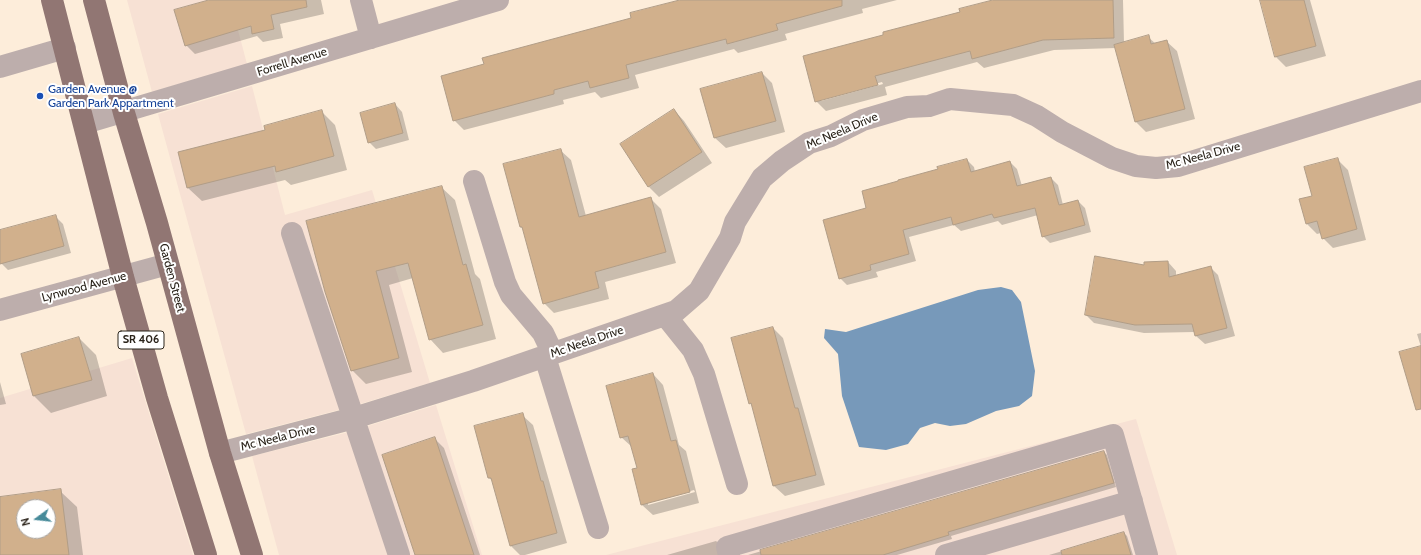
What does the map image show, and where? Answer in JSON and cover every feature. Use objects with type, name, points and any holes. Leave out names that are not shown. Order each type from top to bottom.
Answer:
[{"type":"main road","name":"SR 406","points":[[52,0],[85,123],[123,277],[157,398],[206,555]]},
{"type":"main road","name":"Garden Street","points":[[94,0],[220,452],[252,555]]},
{"type":"street","points":[[361,0],[371,38]]},
{"type":"street","name":"Forrell Avenue","points":[[85,123],[498,0]]},
{"type":"street","points":[[0,67],[65,48]]},
{"type":"street","name":"Mc Neela Drive","points":[[220,452],[354,418],[473,381],[676,311],[699,291],[730,238],[735,222],[762,178],[782,161],[809,143],[831,136],[863,120],[907,107],[929,106],[950,99],[1013,104],[1112,158],[1136,166],[1156,168],[1178,166],[1421,91]]},
{"type":"street","points":[[474,181],[505,282],[511,295],[543,333],[598,528]]},
{"type":"street","points":[[292,233],[399,555]]},
{"type":"street","name":"Lynwood Avenue","points":[[0,310],[168,264]]},
{"type":"street","points":[[666,315],[693,350],[704,374],[737,484]]},
{"type":"street","points":[[729,555],[727,547],[1113,435],[1147,555]]},
{"type":"street","points":[[946,555],[1132,501]]},
{"type":"shaded area","points":[[127,0],[230,0],[247,64],[152,92]]},
{"type":"shaded area","points":[[252,86],[285,215],[372,190],[430,383],[350,407],[246,434],[158,114]]},
{"type":"shaded area","points":[[132,358],[193,555],[0,555],[0,398]]},
{"type":"shaded area","points":[[436,405],[482,555],[279,555],[252,456],[345,433]]},
{"type":"shaded area","points":[[1136,419],[1177,555],[606,555]]},
{"type":"water","points":[[1001,287],[1012,290],[1021,302],[1035,371],[1032,396],[1019,406],[996,411],[966,424],[950,426],[935,423],[920,428],[908,444],[886,450],[859,447],[842,396],[838,354],[824,338],[825,329],[846,332],[978,290]]},
{"type":"building","points":[[209,0],[306,0],[307,7],[271,15],[274,29],[252,34],[251,26],[185,46],[174,10]]},
{"type":"building","points":[[680,0],[842,0],[842,6],[776,24],[778,30],[727,44],[726,39],[626,65],[629,78],[590,88],[588,81],[554,90],[554,94],[453,121],[441,76],[484,64],[482,58],[631,18],[630,13]]},
{"type":"building","points":[[993,0],[1113,0],[1114,38],[1043,40],[972,59],[970,51],[875,76],[878,85],[815,102],[803,56],[883,35],[883,32],[960,12],[959,9]]},
{"type":"building","points":[[1260,0],[1304,0],[1316,46],[1275,57]]},
{"type":"building","points":[[1149,35],[1151,44],[1167,40],[1185,109],[1135,122],[1114,45]]},
{"type":"building","points":[[762,72],[776,121],[714,138],[700,89]]},
{"type":"building","points":[[395,103],[403,133],[368,143],[360,113]]},
{"type":"building","points":[[674,109],[702,152],[648,187],[620,144]]},
{"type":"building","points":[[322,110],[334,156],[276,172],[275,166],[187,188],[178,152],[265,130],[264,126]]},
{"type":"building","points":[[561,149],[579,217],[651,197],[666,252],[595,272],[599,288],[543,304],[503,164]]},
{"type":"building","points":[[1338,158],[1357,229],[1322,239],[1317,221],[1306,224],[1299,199],[1312,196],[1304,167]]},
{"type":"building","points":[[967,159],[971,172],[1010,161],[1017,186],[1051,177],[1059,205],[1078,200],[1085,225],[1042,237],[1035,208],[994,218],[992,214],[953,225],[951,217],[903,230],[909,254],[870,265],[871,270],[839,279],[823,220],[866,208],[862,191]]},
{"type":"building","points":[[442,186],[463,265],[466,264],[483,325],[429,340],[408,263],[376,271],[399,358],[351,371],[325,292],[306,221]]},
{"type":"building","points":[[56,215],[64,246],[0,264],[0,230]]},
{"type":"building","points":[[1095,256],[1144,265],[1144,262],[1168,261],[1169,277],[1211,266],[1227,328],[1195,336],[1192,324],[1135,325],[1085,315]]},
{"type":"building","points":[[773,327],[795,408],[798,408],[816,475],[773,486],[751,403],[749,404],[731,338]]},
{"type":"building","points":[[79,337],[92,380],[33,396],[21,354]]},
{"type":"building","points":[[1421,346],[1421,409],[1416,410],[1399,352]]},
{"type":"building","points":[[653,373],[671,441],[676,440],[690,492],[641,505],[632,469],[637,468],[628,436],[620,438],[606,386]]},
{"type":"building","points":[[523,413],[541,481],[543,481],[557,533],[510,546],[491,478],[488,478],[474,426]]},
{"type":"building","points":[[435,437],[474,555],[415,555],[382,455]]},
{"type":"building","points":[[1104,451],[1114,483],[948,532],[949,535],[883,555],[761,555],[760,550]]},
{"type":"building","points":[[61,489],[69,555],[0,555],[0,497]]},
{"type":"building","points":[[1124,532],[1131,555],[1062,555],[1061,551]]},
{"type":"place","name":"Garden Avenue @ Garden Park Appartment","points":[[40,96]]}]
